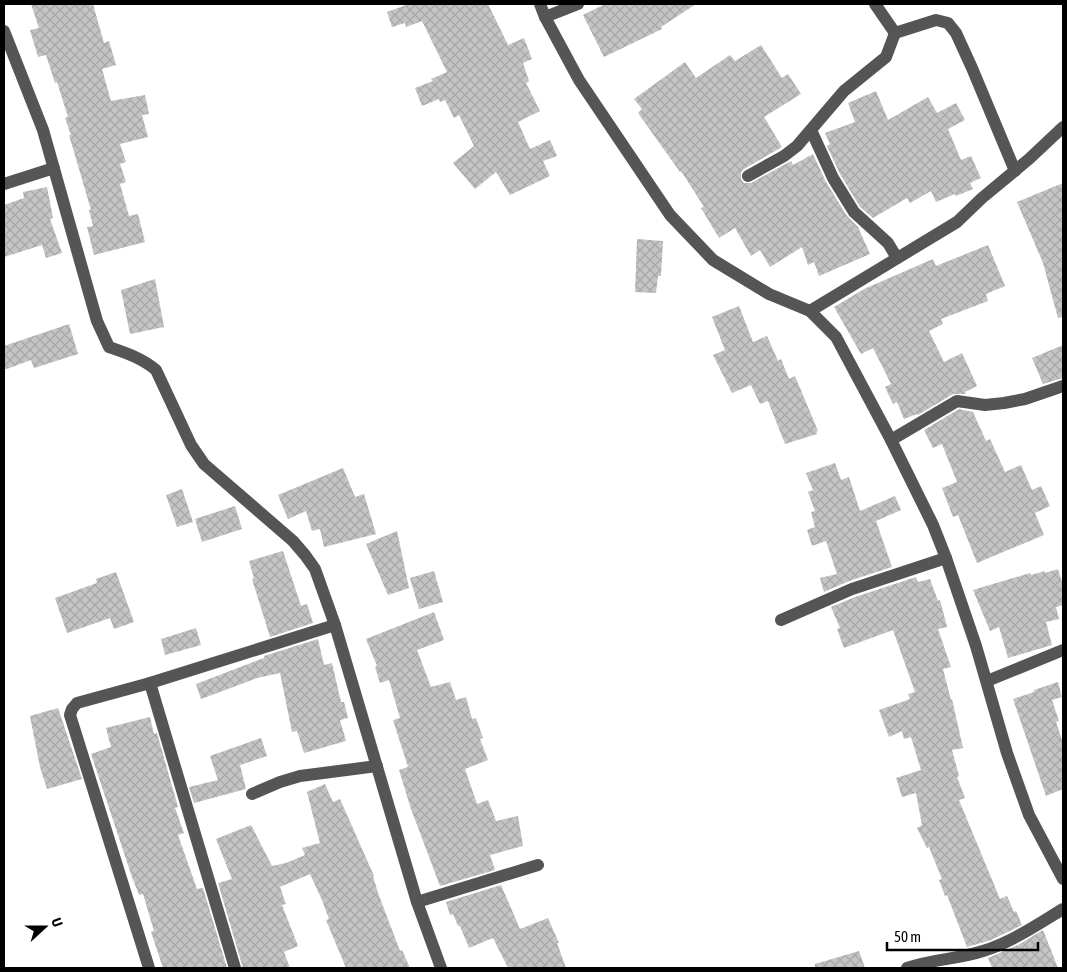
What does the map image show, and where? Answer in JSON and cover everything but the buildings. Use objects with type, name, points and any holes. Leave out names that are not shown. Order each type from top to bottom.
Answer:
[{"type":"street","points":[[540,4],[579,80],[670,216],[713,260],[769,294],[810,311],[836,337],[933,524],[987,681],[1007,753],[1029,815],[1063,879]]},
{"type":"street","points":[[545,17],[578,4]]},
{"type":"street","points":[[875,4],[895,33]]},
{"type":"street","points":[[895,33],[936,20],[948,23],[956,33],[968,59],[1015,171]]},
{"type":"street","points":[[4,31],[43,130],[97,320],[109,347],[146,362],[156,370],[192,445],[204,464],[293,541],[315,569],[335,625],[417,902],[441,968]]},
{"type":"street","points":[[748,176],[784,156],[797,146],[844,91],[886,56],[895,33]]},
{"type":"street","points":[[810,311],[957,222],[1063,127]]},
{"type":"street","points":[[810,130],[833,178],[854,212],[888,243],[897,258]]},
{"type":"street","points":[[4,184],[54,168]]},
{"type":"street","points":[[891,440],[957,402],[1004,403],[1025,399],[1063,386]]},
{"type":"street","points":[[781,620],[852,589],[946,558]]},
{"type":"street","points":[[149,968],[70,715],[72,709],[77,703],[150,683],[335,625]]},
{"type":"street","points":[[987,681],[1063,650]]},
{"type":"street","points":[[150,683],[235,968]]},
{"type":"street","points":[[252,794],[300,776],[377,766]]},
{"type":"street","points":[[417,902],[538,865]]},
{"type":"street","points":[[907,968],[944,958],[972,954],[998,946],[1063,910]]}]
